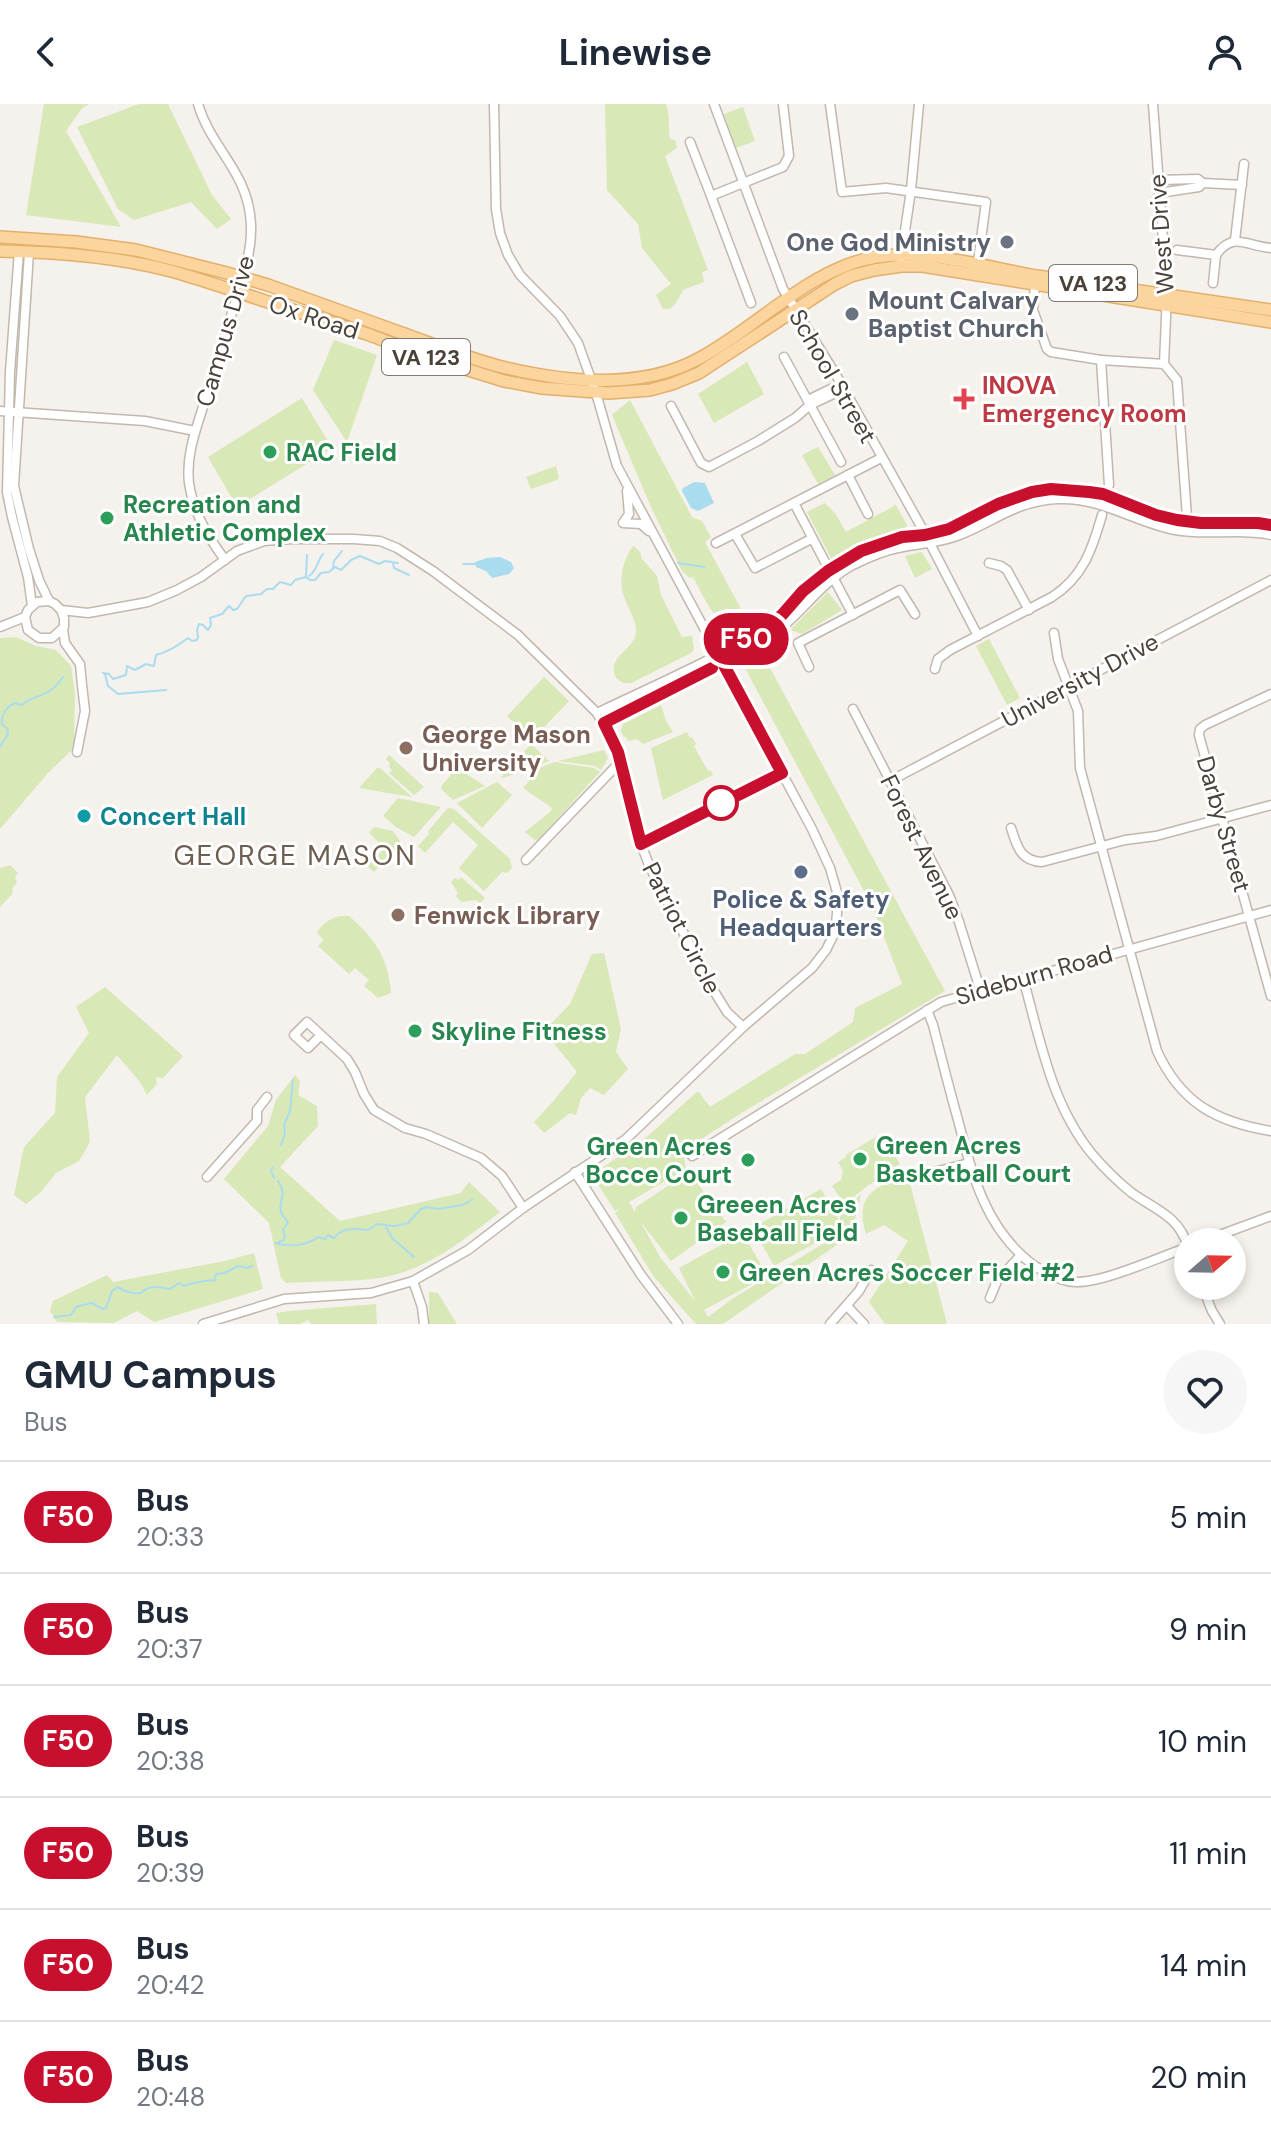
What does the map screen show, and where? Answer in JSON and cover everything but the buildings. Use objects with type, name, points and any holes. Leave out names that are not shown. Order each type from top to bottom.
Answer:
[{"type":"main road","name":"Ox Road","points":[[0,237],[136,250],[268,285],[501,367],[591,380],[639,377],[684,366],[792,304]]},
{"type":"main road","name":"Ox Road","points":[[0,251],[118,260],[165,270],[504,381],[596,393],[650,390],[699,373],[725,358],[792,304]]},
{"type":"main road","name":"VA 123","points":[[792,304],[820,278],[847,265],[872,258],[949,269],[1037,276],[1271,322]]},
{"type":"main road","name":"VA 123","points":[[978,270],[1035,285],[1271,310]]},
{"type":"street","name":"Campus Drive","points":[[198,104],[209,131],[242,183],[251,225],[246,266],[195,431],[188,467],[193,500],[206,531],[225,560]]},
{"type":"street","points":[[203,1324],[284,1299],[371,1293],[413,1281],[437,1270],[634,1132],[743,1027],[812,968],[835,932],[837,892],[812,829],[611,451],[596,393],[574,334],[520,275],[508,255],[496,209],[494,104]]},
{"type":"street","name":"School Street","points":[[714,104],[782,287],[842,386],[978,636]]},
{"type":"street","points":[[711,196],[783,167],[787,162],[789,156],[783,104]]},
{"type":"street","points":[[830,104],[842,192],[886,188],[986,202],[978,270]]},
{"type":"street","points":[[901,260],[919,104]]},
{"type":"street","name":"West Drive","points":[[1153,104],[1166,300],[1164,364]]},
{"type":"street","points":[[690,142],[751,303]]},
{"type":"street","points":[[1235,240],[1244,164]]},
{"type":"street","points":[[1158,180],[1198,179],[1203,183],[1242,185]]},
{"type":"street","points":[[1159,193],[1199,187],[1203,183]]},
{"type":"street","points":[[1213,283],[1216,255],[1223,245],[1235,240],[1271,248]]},
{"type":"street","points":[[1177,250],[1216,255]]},
{"type":"street","points":[[24,251],[9,411],[7,492],[32,606]]},
{"type":"street","points":[[1035,285],[1033,310],[1047,349],[1051,352],[1101,360],[1164,364],[1177,380],[1187,517]]},
{"type":"street","points":[[784,357],[841,462]]},
{"type":"street","points":[[1101,360],[1109,485]]},
{"type":"street","points":[[671,406],[701,463],[709,467],[795,418],[810,405],[812,398],[842,386]]},
{"type":"street","points":[[9,411],[145,421],[195,431]]},
{"type":"street","points":[[9,411],[14,486],[29,549],[49,601]]},
{"type":"street","points":[[716,543],[881,458]]},
{"type":"street","points":[[848,475],[868,514]]},
{"type":"street","points":[[627,484],[629,514],[623,523],[641,524],[653,533]]},
{"type":"street","points":[[927,539],[1017,496],[1051,489],[1103,494],[1177,520],[1271,525]]},
{"type":"street","points":[[597,713],[775,632],[830,574],[861,551],[902,537],[927,539],[957,536],[1018,506],[1060,499],[1090,501],[1175,530],[1271,535]]},
{"type":"street","points":[[794,503],[853,615]]},
{"type":"street","points":[[935,669],[938,659],[1061,591],[1078,575],[1093,547],[1102,515]]},
{"type":"street","points":[[735,534],[755,568],[811,539]]},
{"type":"street","name":"Patriot Circle","points":[[61,610],[88,613],[163,596],[201,577],[244,548],[276,539],[354,539],[380,541],[397,548],[518,635],[597,713],[621,761],[641,844],[653,874],[709,983],[727,1012],[743,1027]]},
{"type":"street","points":[[989,563],[1007,570],[1029,610]]},
{"type":"street","name":"University Drive","points":[[890,781],[1271,580]]},
{"type":"street","points":[[809,667],[798,643],[900,590],[915,614]]},
{"type":"street","points":[[1,627],[25,617],[32,606],[43,601],[49,601],[61,610],[68,647],[80,664],[85,711],[77,752]]},
{"type":"street","points":[[52,638],[64,626],[88,613]]},
{"type":"street","points":[[25,617],[28,630]]},
{"type":"street","points":[[1,627],[28,630],[39,638],[52,638],[68,647]]},
{"type":"street","points":[[1054,633],[1058,659],[1079,718],[1080,768],[1157,1051],[1176,1084],[1195,1102],[1242,1126],[1271,1131]]},
{"type":"street","points":[[604,723],[720,658]]},
{"type":"street","name":"Darby Street","points":[[1271,694],[1205,725],[1199,732],[1271,996]]},
{"type":"street","name":"Forest Avenue","points":[[853,709],[949,895],[980,989]]},
{"type":"street","points":[[526,860],[621,761]]},
{"type":"street","points":[[750,788],[782,773]]},
{"type":"street","points":[[1011,828],[1020,853],[1036,862],[1156,836],[1271,805]]},
{"type":"street","name":"Sideburn Road","points":[[692,1156],[949,998],[1271,910]]},
{"type":"street","points":[[1023,978],[1050,1076],[1073,1127],[1114,1178],[1179,1228]]},
{"type":"street","points":[[927,1010],[979,1193],[989,1214],[1021,1255],[1056,1278],[1077,1282],[1098,1279],[1174,1252]]},
{"type":"street","points":[[321,1035],[347,1059],[374,1110],[405,1128],[475,1154],[492,1165],[523,1208]]},
{"type":"street","points":[[207,1177],[257,1121],[257,1110],[267,1097]]},
{"type":"street","points":[[919,1176],[969,1163]]},
{"type":"street","points":[[575,1172],[641,1275],[678,1324]]},
{"type":"street","points":[[1239,1228],[1271,1216]]},
{"type":"street","points":[[990,1298],[997,1281],[1021,1255]]},
{"type":"street","points":[[830,1324],[859,1291],[871,1270]]},
{"type":"street","points":[[413,1281],[424,1324]]},
{"type":"street","points":[[1208,1300],[1220,1324]]},
{"type":"street","points":[[847,1306],[864,1324]]},
{"type":"green space","points":[[44,104],[89,104],[82,108],[66,131],[121,227],[26,215]]},
{"type":"green space","points":[[139,104],[168,104],[212,195],[231,219],[217,229],[191,202],[134,220],[118,209],[77,127]]},
{"type":"green space","points":[[605,104],[666,104],[670,139],[675,140],[677,148],[665,156],[708,270],[702,272],[704,282],[683,290],[670,309],[663,309],[656,295],[671,284],[642,248],[638,224],[607,190]]},
{"type":"green space","points":[[743,107],[755,141],[736,148],[724,114]]},
{"type":"green space","points":[[334,340],[377,355],[347,442],[313,390]]},
{"type":"green space","points":[[747,362],[764,394],[714,423],[698,394]]},
{"type":"green space","name":"RAC Field","points":[[302,398],[332,448],[237,507],[208,457]]},
{"type":"green space","points":[[630,400],[692,517],[702,521],[711,537],[705,542],[749,624],[736,629],[723,624],[693,577],[682,571],[612,415]]},
{"type":"green space","points":[[818,447],[835,475],[818,484],[802,455]]},
{"type":"green space","points":[[556,466],[559,479],[531,489],[526,477]]},
{"type":"green space","points":[[825,503],[846,532],[896,505],[907,525],[905,529],[855,547],[832,560],[807,512]]},
{"type":"green space","points":[[634,546],[657,576],[661,595],[682,637],[692,636],[694,649],[631,683],[623,683],[616,678],[614,665],[632,643],[636,632],[622,583],[625,562]]},
{"type":"green space","points":[[922,552],[932,569],[915,578],[905,556]]},
{"type":"green space","points":[[828,592],[842,610],[802,634],[790,630]]},
{"type":"green space","points":[[16,637],[56,650],[71,666],[75,694],[74,741],[71,751],[0,829],[0,638]]},
{"type":"green space","points":[[989,639],[1020,698],[1007,705],[976,646]]},
{"type":"green space","points":[[764,657],[945,991],[683,1151],[686,1169],[629,1202],[635,1212],[636,1207],[689,1172],[726,1222],[671,1261],[640,1221],[660,1257],[696,1302],[679,1268],[743,1233],[767,1276],[704,1310],[708,1317],[732,1299],[841,1233],[840,1229],[774,1266],[753,1228],[821,1189],[840,1222],[840,1215],[861,1194],[851,1235],[723,1324],[696,1324],[654,1277],[615,1213],[622,1207],[615,1211],[592,1175],[648,1136],[698,1091],[710,1107],[795,1054],[805,1054],[853,1022],[855,1008],[902,984],[872,906],[744,666]]},
{"type":"green space","points":[[544,677],[569,701],[532,740],[507,716]]},
{"type":"green space","points":[[661,705],[673,732],[643,744],[637,739],[628,741],[624,737],[621,731],[623,724]]},
{"type":"green space","points":[[687,732],[713,775],[663,800],[651,748]]},
{"type":"green space","points":[[531,744],[549,761],[501,777]]},
{"type":"green space","points":[[604,750],[608,758],[601,770],[595,766],[558,761]]},
{"type":"green space","points":[[389,755],[424,787],[414,795],[389,773],[392,771],[386,759]]},
{"type":"green space","points":[[555,762],[594,768],[600,772],[535,840],[525,832],[552,808],[523,788],[541,767]]},
{"type":"green space","points":[[454,765],[465,768],[466,774],[485,786],[453,800],[441,789]]},
{"type":"green space","points":[[380,768],[412,797],[359,788]]},
{"type":"green space","points":[[497,782],[512,795],[482,828],[457,803]]},
{"type":"green space","points":[[398,798],[441,807],[414,837],[383,816]]},
{"type":"green space","points":[[448,808],[454,809],[510,859],[512,868],[507,873],[502,872],[484,891],[459,868],[478,845],[453,822],[425,853],[418,846]]},
{"type":"green space","points":[[374,827],[393,831],[405,848],[391,858],[388,856],[374,872],[367,866],[385,848],[369,833]]},
{"type":"green space","points":[[10,865],[18,873],[15,877],[17,883],[12,888],[13,893],[0,907],[0,868]]},
{"type":"green space","points":[[461,877],[485,898],[480,903],[476,900],[461,902],[456,896],[458,893],[451,882]]},
{"type":"green space","points":[[340,916],[349,916],[379,950],[387,969],[391,993],[378,998],[364,986],[369,980],[355,968],[349,974],[318,946],[324,940],[317,933],[319,930]]},
{"type":"green space","points":[[604,953],[621,1029],[616,1052],[628,1069],[604,1095],[590,1088],[581,1098],[576,1115],[570,1113],[544,1133],[534,1122],[577,1072],[544,1031],[570,1004],[592,954]]},
{"type":"green space","points":[[105,987],[183,1056],[163,1078],[156,1077],[157,1084],[147,1095],[117,1055],[85,1097],[90,1142],[79,1161],[56,1173],[41,1192],[26,1204],[14,1195],[24,1147],[55,1113],[57,1077],[89,1033],[76,1007]]},
{"type":"green space","points":[[295,1075],[300,1081],[298,1095],[317,1106],[318,1126],[280,1167],[340,1221],[461,1193],[469,1182],[500,1212],[444,1252],[413,1269],[380,1278],[286,1283],[281,1278],[269,1223],[224,1179],[268,1126],[276,1100]]},
{"type":"green space","points":[[881,1134],[900,1164],[845,1204],[832,1186],[841,1180],[843,1170],[838,1162]]},
{"type":"green space","points":[[908,1176],[947,1324],[885,1324],[869,1302],[908,1241],[884,1225],[866,1234],[863,1221],[865,1201],[877,1188]]},
{"type":"green space","points":[[254,1253],[263,1289],[154,1322],[137,1311],[114,1323],[57,1322],[50,1311],[53,1301],[107,1275],[113,1282]]},
{"type":"green space","points":[[429,1292],[438,1293],[457,1324],[429,1324]]},
{"type":"green space","points":[[376,1304],[377,1324],[311,1324],[308,1320],[300,1324],[279,1324],[276,1313],[290,1311]]},
{"type":"water","points":[[694,482],[705,483],[714,503],[698,511],[691,508],[682,491]]},
{"type":"water","points":[[500,557],[511,562],[514,568],[509,574],[492,578],[476,567],[475,562]]},
{"type":"waterway","points":[[333,567],[342,551]]},
{"type":"waterway","points":[[309,576],[323,554]]},
{"type":"waterway","points":[[306,577],[307,555]]},
{"type":"waterway","points":[[103,673],[113,679],[126,675],[127,666],[135,670],[146,664],[154,666],[156,655],[188,638],[197,640],[199,624],[208,630],[210,618],[222,614],[229,606],[237,609],[246,596],[261,594],[280,582],[291,585],[295,580],[306,577],[315,580],[321,573],[335,567],[341,570],[360,556],[379,564],[385,561],[398,563]]},
{"type":"waterway","points":[[393,563],[394,568],[409,575]]},
{"type":"waterway","points":[[678,563],[704,567]]},
{"type":"waterway","points":[[463,564],[477,564]]},
{"type":"waterway","points":[[105,674],[108,686],[118,694],[166,690]]},
{"type":"waterway","points":[[0,747],[8,734],[7,728],[2,725],[7,709],[15,703],[22,705],[47,693],[63,677]]},
{"type":"waterway","points":[[281,1145],[290,1111],[293,1080]]},
{"type":"waterway","points":[[273,1167],[274,1178]]},
{"type":"waterway","points":[[278,1181],[283,1192],[281,1211],[288,1222],[283,1230],[284,1240],[279,1242]]},
{"type":"waterway","points":[[275,1243],[298,1245],[318,1237],[325,1239],[328,1235],[334,1238],[345,1230],[368,1230],[377,1224],[395,1226],[408,1223],[421,1209],[463,1205],[473,1199]]},
{"type":"waterway","points":[[386,1227],[392,1238],[414,1257]]},
{"type":"waterway","points":[[54,1317],[71,1315],[76,1307],[91,1303],[106,1308],[112,1291],[117,1287],[137,1293],[151,1287],[170,1289],[179,1283],[184,1286],[215,1280],[216,1274],[238,1266],[252,1266]]},
{"type":"bus line","name":"F50","points":[[712,668],[604,723],[618,752],[641,844],[782,773],[718,654],[766,627],[782,615],[803,591],[845,559],[879,543],[935,533],[1017,496],[1051,489],[1103,494],[1177,520],[1271,525]]},
{"type":"place","name":"One God Ministry","points":[[1007,242]]},
{"type":"place","name":"Mount Calvary Baptist Church","points":[[852,314]]},
{"type":"place","name":"INOVA Emergency Room","points":[[964,399]]},
{"type":"place","name":"RAC Field","points":[[270,452]]},
{"type":"place","name":"Recreation and Athletic Complex","points":[[107,518]]},
{"type":"place","name":"George Mason University","points":[[406,748]]},
{"type":"place","name":"Concert Hall","points":[[84,816]]},
{"type":"place","name":"Police & Safety Headquarters","points":[[801,872]]},
{"type":"place","name":"Fenwick Library","points":[[398,915]]},
{"type":"place","name":"Skyline Fitness","points":[[415,1031]]},
{"type":"place","name":"Green Acres Basketball Court","points":[[860,1159]]},
{"type":"place","name":"Green Acres Bocce Court","points":[[748,1160]]},
{"type":"place","name":"Greeen Acres Baseball Field","points":[[681,1218]]},
{"type":"place","name":"Green Acres Soccer Field #2","points":[[723,1272]]},
{"type":"district","name":"GEORGE MASON","points":[[295,855]]}]
